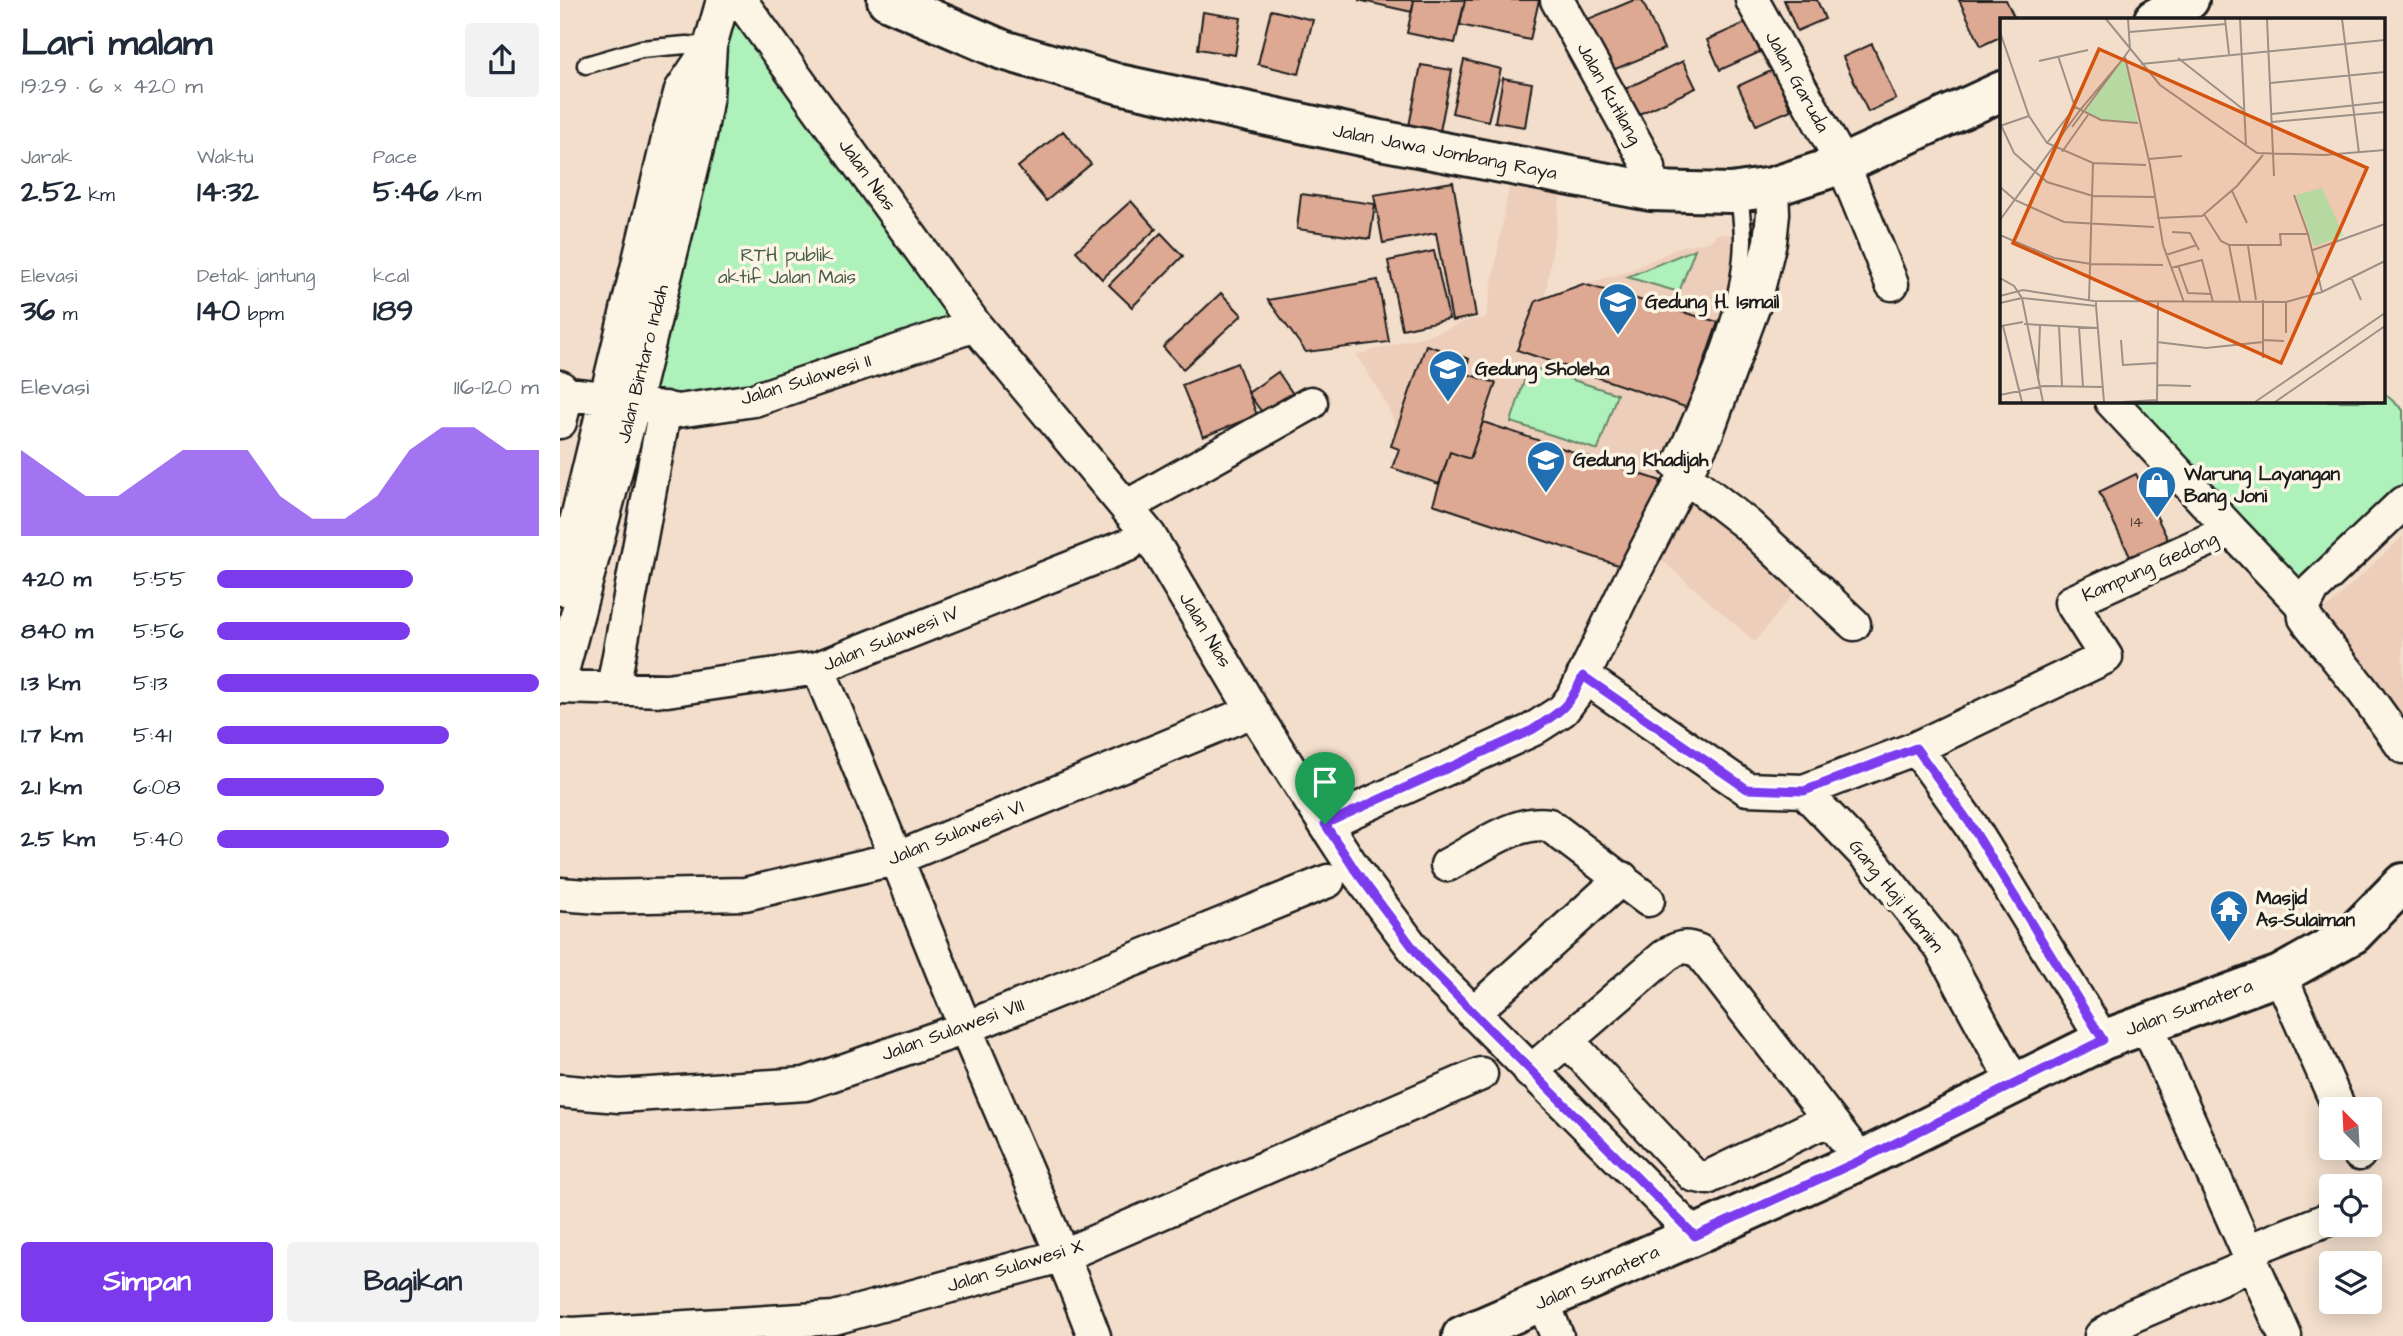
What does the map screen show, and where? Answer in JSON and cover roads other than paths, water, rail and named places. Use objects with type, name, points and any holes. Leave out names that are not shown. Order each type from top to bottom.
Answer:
[{"type":"main road","name":"Jalan Jawa Jombang Raya","points":[[887,0],[1003,50],[1119,84],[1380,140],[1650,191],[1756,189],[1843,164],[2000,92]]},
{"type":"main road","points":[[2156,18],[2189,0]]},
{"type":"main road","name":"Jalan Sumatera","points":[[1462,1336],[1550,1319],[1695,1236],[1861,1160],[2103,1040],[2280,975],[2353,934],[2403,883]]},
{"type":"street","name":"Jalan Bintaro Indah","points":[[560,589],[700,136],[710,46],[723,0]]},
{"type":"street","name":"Jalan Nias","points":[[740,0],[975,325],[1149,535],[1253,711],[1325,824],[1355,870],[1426,965],[1695,1236]]},
{"type":"street","name":"Jalan Kutilang","points":[[1557,0],[1649,167],[1650,191]]},
{"type":"street","name":"Jalan Garuda","points":[[1752,0],[1843,164],[1892,284]]},
{"type":"street","points":[[1325,824],[1532,730],[1563,710],[1575,694],[1706,435],[1754,305],[1770,242],[1773,214],[1756,189]]},
{"type":"street","name":"Jalan Sulawesi II","points":[[562,401],[619,401],[678,411],[754,400],[975,325]]},
{"type":"street","name":"Jalan Bintaro Indah","points":[[560,679],[619,401]]},
{"type":"street","points":[[2112,402],[2231,530]]},
{"type":"street","points":[[1126,507],[1311,403]]},
{"type":"street","points":[[613,688],[665,408]]},
{"type":"street","points":[[1685,476],[1757,533],[1854,624]]},
{"type":"street","points":[[2304,607],[2313,589],[2403,503]]},
{"type":"street","name":"Kampung Gedong","points":[[1583,676],[1747,789],[1804,791],[1916,748],[2106,657],[2071,602],[2231,530],[2304,607],[2305,618],[2403,747]]},
{"type":"street","name":"Jalan Sulawesi IV","points":[[560,687],[667,690],[818,668],[1128,545]]},
{"type":"street","points":[[818,668],[965,1028],[1064,1255],[1094,1336]]},
{"type":"street","name":"Jalan Sulawesi VI","points":[[560,894],[599,897],[745,894],[898,859],[1253,711]]},
{"type":"street","points":[[1916,748],[1971,825],[2103,1040]]},
{"type":"street","name":"Gang Haji Hamim","points":[[1804,791],[1875,865],[1941,948],[2014,1083]]},
{"type":"street","points":[[1447,865],[1523,825],[1540,823],[1549,825],[1648,900]]},
{"type":"street","points":[[1472,1013],[1622,878]]},
{"type":"street","name":"Jalan Sulawesi VIII","points":[[560,1091],[619,1096],[805,1084],[965,1028],[1328,881]]},
{"type":"street","points":[[1530,1072],[1666,955],[1680,946],[1690,947],[1699,951],[1861,1160]]},
{"type":"street","points":[[2280,975],[2334,1097]]},
{"type":"street","points":[[2146,1023],[2285,1336]]},
{"type":"street","points":[[1567,1040],[1693,1175],[1707,1178],[1829,1119]]},
{"type":"street","name":"Jalan Sulawesi X","points":[[560,1333],[834,1318],[1064,1255],[1481,1074]]},
{"type":"street","points":[[2101,1336],[2132,1315],[2319,1223]]},
{"type":"lane","points":[[586,65],[641,49],[710,46]]},
{"type":"place","name":"Gedung H. Ismail","points":[[1618,336]]},
{"type":"place","name":"Gedung Sholeha","points":[[1448,403]]},
{"type":"place","name":"Gedung Khadijah","points":[[1546,494]]},
{"type":"place","name":"Warung Layangan Bang Joni","points":[[2157,519]]},
{"type":"place","name":"Masjid As-Sulaiman","points":[[2229,943]]},
{"type":"park label","name":"RTH publik aktif Jalan Mais","points":[[787,266]]}]
